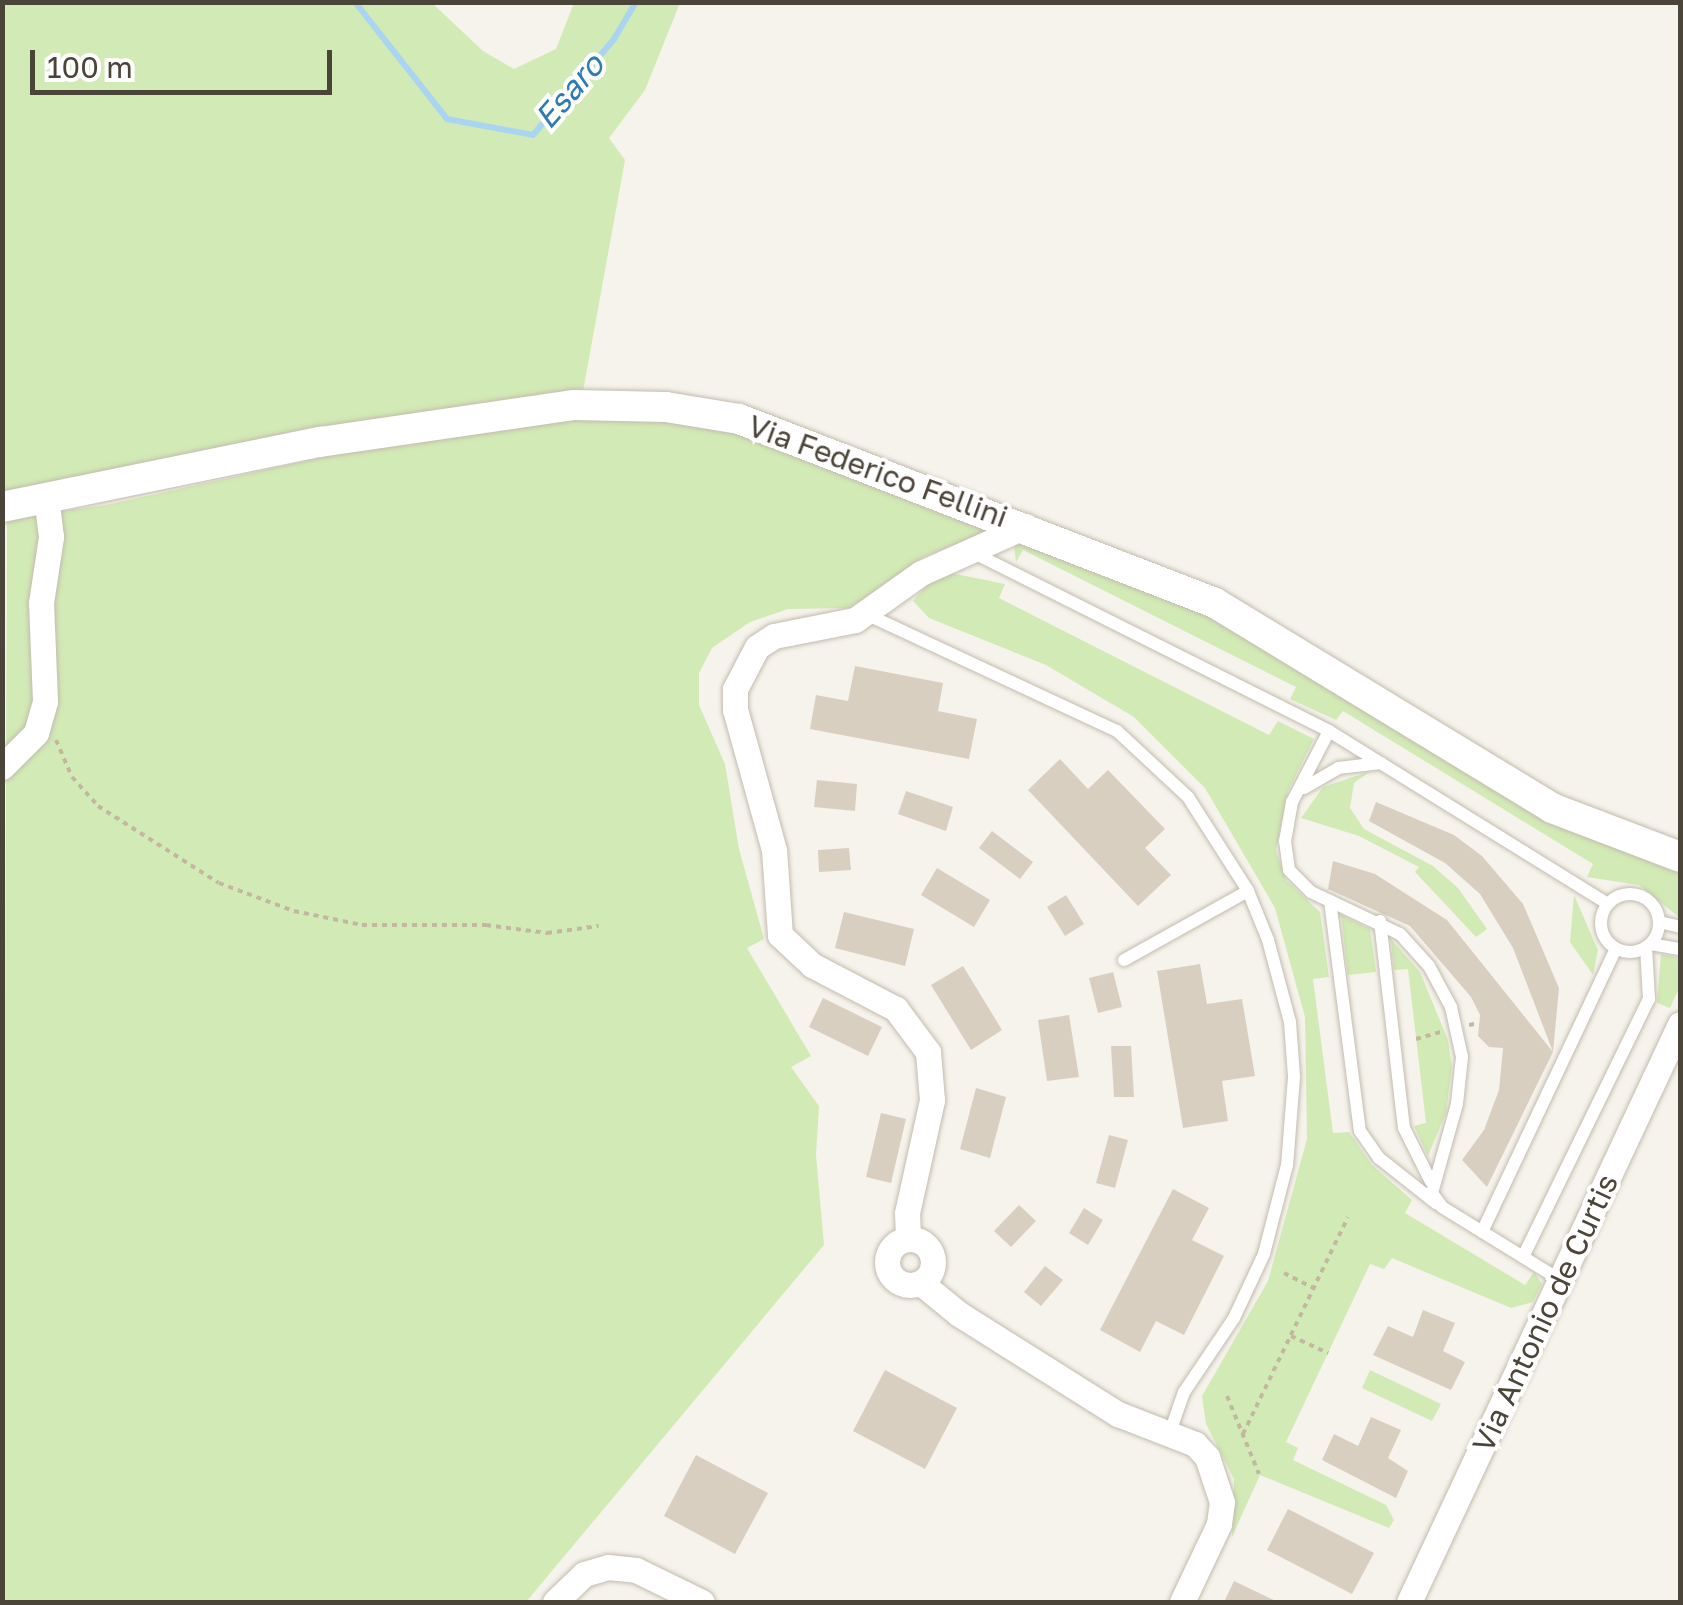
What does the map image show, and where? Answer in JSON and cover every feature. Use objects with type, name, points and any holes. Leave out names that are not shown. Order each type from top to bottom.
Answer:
[{"type":"street","name":"Via Federico Fellini","points":[[2,507],[452,420],[574,405],[648,406],[738,419],[1026,526],[1215,602],[1552,808],[1680,858]]},
{"type":"street","points":[[2,767],[36,733],[45,701],[40,603],[51,537],[46,500]]},
{"type":"street","points":[[1026,526],[974,553],[921,573],[866,614],[774,636],[757,646],[735,689],[735,709],[774,850],[780,934],[812,965],[896,1009],[928,1052],[932,1100],[907,1213],[908,1239],[931,1252],[931,1272],[921,1283],[959,1314],[1118,1414],[1195,1444],[1207,1457],[1222,1502],[1182,1602]]},
{"type":"street","name":"Via Antonio de Curtis","points":[[1409,1602],[1680,1024]]},
{"type":"street","points":[[555,1602],[584,1574],[608,1567],[636,1570],[702,1602]]},
{"type":"lane","points":[[974,553],[1329,731],[1608,904]]},
{"type":"lane","points":[[866,614],[1116,731],[1188,797],[1248,891],[1290,1022],[1294,1077],[1287,1165],[1264,1254],[1234,1318],[1184,1392],[1169,1434]]},
{"type":"lane","points":[[1329,731],[1295,796],[1284,841],[1289,870],[1330,901],[1380,921],[1429,966],[1457,1027],[1458,1104],[1431,1182]]},
{"type":"lane","points":[[1295,796],[1326,772],[1382,763]]},
{"type":"lane","points":[[1124,960],[1248,891]]},
{"type":"lane","points":[[1522,1256],[1649,999],[1649,946],[1659,922],[1654,907],[1635,894],[1608,904],[1600,923],[1616,949]]},
{"type":"lane","points":[[1330,901],[1360,1131],[1379,1158],[1442,1207],[1560,1280]]},
{"type":"lane","points":[[1380,921],[1404,1128],[1442,1207]]},
{"type":"lane","points":[[1659,922],[1680,926]]},
{"type":"lane","points":[[1616,949],[1680,949]]},
{"type":"lane","points":[[1482,1232],[1616,949]]},
{"type":"path","points":[[45,701],[72,777],[98,806],[219,884],[294,911],[362,925],[486,926],[547,933],[599,926]]},
{"type":"path","points":[[1243,1434],[1348,1217]]},
{"type":"path","points":[[1284,1273],[1314,1288]]},
{"type":"path","points":[[1291,1336],[1328,1353]]},
{"type":"path","points":[[1227,1396],[1259,1474]]},
{"type":"green space","points":[[2,3],[432,3],[483,51],[514,69],[556,49],[574,3],[680,3],[645,90],[609,138],[625,160],[582,397],[3,497]]},
{"type":"green space","points":[[581,415],[673,418],[735,430],[987,523],[989,532],[923,557],[850,608],[788,609],[750,622],[712,648],[699,673],[699,705],[725,764],[739,849],[764,939],[747,948],[811,1056],[791,1067],[819,1106],[816,1155],[824,1245],[526,1602],[3,1602],[7,519],[106,505],[419,436]]},
{"type":"green space","points":[[1030,541],[1247,632],[1680,871],[1680,918],[1639,885],[1587,877],[1593,864],[1343,711],[1336,720],[1290,699],[1296,687],[1023,550],[1016,562],[1014,546]]},
{"type":"green space","points":[[951,573],[1005,584],[999,598],[1269,735],[1278,721],[1314,739],[1288,791],[1276,850],[1286,880],[1320,912],[1329,977],[1313,979],[1333,1133],[1349,1132],[1372,1165],[1412,1200],[1405,1213],[1525,1285],[1534,1272],[1542,1284],[1533,1302],[1511,1308],[1392,1258],[1384,1269],[1370,1264],[1286,1442],[1298,1448],[1293,1460],[1386,1505],[1394,1520],[1389,1528],[1260,1475],[1232,1537],[1234,1479],[1206,1424],[1202,1396],[1268,1281],[1307,1139],[1305,1017],[1275,908],[1205,788],[1134,717],[1046,665],[929,618],[913,601],[931,580]]},
{"type":"green space","points":[[1371,771],[1354,783],[1350,808],[1364,829],[1433,866],[1458,888],[1487,929],[1476,937],[1415,872],[1419,867],[1359,836],[1301,818],[1323,787]]},
{"type":"green space","points":[[1574,895],[1598,950],[1593,975],[1570,942]]},
{"type":"green space","points":[[1341,915],[1370,929],[1376,972],[1348,975]]},
{"type":"green space","points":[[1391,939],[1420,972],[1448,1040],[1452,1068],[1446,1113],[1428,1156],[1414,1126],[1426,1123],[1408,969],[1394,970]]},
{"type":"green space","points":[[1661,954],[1680,958],[1680,986],[1670,1008],[1657,1003]]},
{"type":"green space","points":[[1370,1370],[1441,1404],[1432,1421],[1362,1388]]},
{"type":"building","points":[[855,666],[943,683],[938,711],[977,719],[969,759],[810,729],[816,695],[848,701]]},
{"type":"building","points":[[1060,759],[1088,789],[1108,770],[1165,829],[1145,848],[1171,875],[1138,906],[1028,790]]},
{"type":"building","points":[[817,780],[857,784],[855,811],[814,807]]},
{"type":"building","points":[[906,791],[953,807],[946,831],[898,814]]},
{"type":"building","points":[[1376,802],[1454,835],[1482,856],[1523,904],[1559,988],[1553,1052],[1513,948],[1480,894],[1445,863],[1369,821]]},
{"type":"building","points":[[992,831],[1033,862],[1020,879],[979,848]]},
{"type":"building","points":[[849,848],[851,870],[819,872],[818,850]]},
{"type":"building","points":[[1333,861],[1375,874],[1447,920],[1553,1052],[1487,1187],[1462,1160],[1484,1130],[1499,1090],[1503,1048],[1489,1047],[1478,1036],[1480,1015],[1471,997],[1410,926],[1328,889]]},
{"type":"building","points":[[937,868],[990,900],[974,927],[921,895]]},
{"type":"building","points":[[1066,895],[1084,924],[1065,936],[1047,907]]},
{"type":"building","points":[[844,912],[914,929],[905,966],[835,948]]},
{"type":"building","points":[[1200,964],[1207,1004],[1242,999],[1255,1076],[1222,1081],[1228,1121],[1183,1128],[1157,971]]},
{"type":"building","points":[[963,966],[1002,1030],[971,1050],[931,985]]},
{"type":"building","points":[[1113,972],[1122,1007],[1098,1013],[1089,978]]},
{"type":"building","points":[[823,998],[882,1027],[868,1056],[809,1027]]},
{"type":"building","points":[[1069,1015],[1079,1077],[1047,1081],[1038,1020]]},
{"type":"building","points":[[1111,1046],[1131,1046],[1134,1097],[1114,1097]]},
{"type":"building","points":[[976,1088],[1006,1097],[990,1158],[960,1149]]},
{"type":"building","points":[[881,1113],[906,1119],[891,1183],[866,1177]]},
{"type":"building","points":[[1109,1135],[1128,1140],[1115,1188],[1096,1183]]},
{"type":"building","points":[[1173,1189],[1209,1208],[1192,1240],[1224,1256],[1184,1335],[1156,1321],[1140,1352],[1100,1330]]},
{"type":"building","points":[[1019,1205],[1036,1221],[1011,1247],[994,1231]]},
{"type":"building","points":[[1084,1208],[1103,1220],[1088,1245],[1069,1233]]},
{"type":"building","points":[[1045,1266],[1063,1280],[1041,1306],[1024,1292]]},
{"type":"building","points":[[1423,1310],[1455,1323],[1443,1351],[1465,1362],[1451,1390],[1373,1355],[1388,1326],[1413,1337]]},
{"type":"building","points":[[885,1370],[957,1408],[925,1469],[853,1431]]},
{"type":"building","points":[[1371,1417],[1401,1430],[1388,1458],[1408,1471],[1396,1498],[1322,1460],[1334,1434],[1358,1446]]},
{"type":"building","points":[[696,1455],[768,1493],[735,1554],[664,1516]]},
{"type":"building","points":[[1288,1509],[1374,1553],[1352,1594],[1267,1550]]},
{"type":"building","points":[[1234,1581],[1278,1602],[1224,1602]]},
{"type":"waterway","name":"Esaro","points":[[355,2],[447,119],[533,135],[614,39],[636,2]]}]
